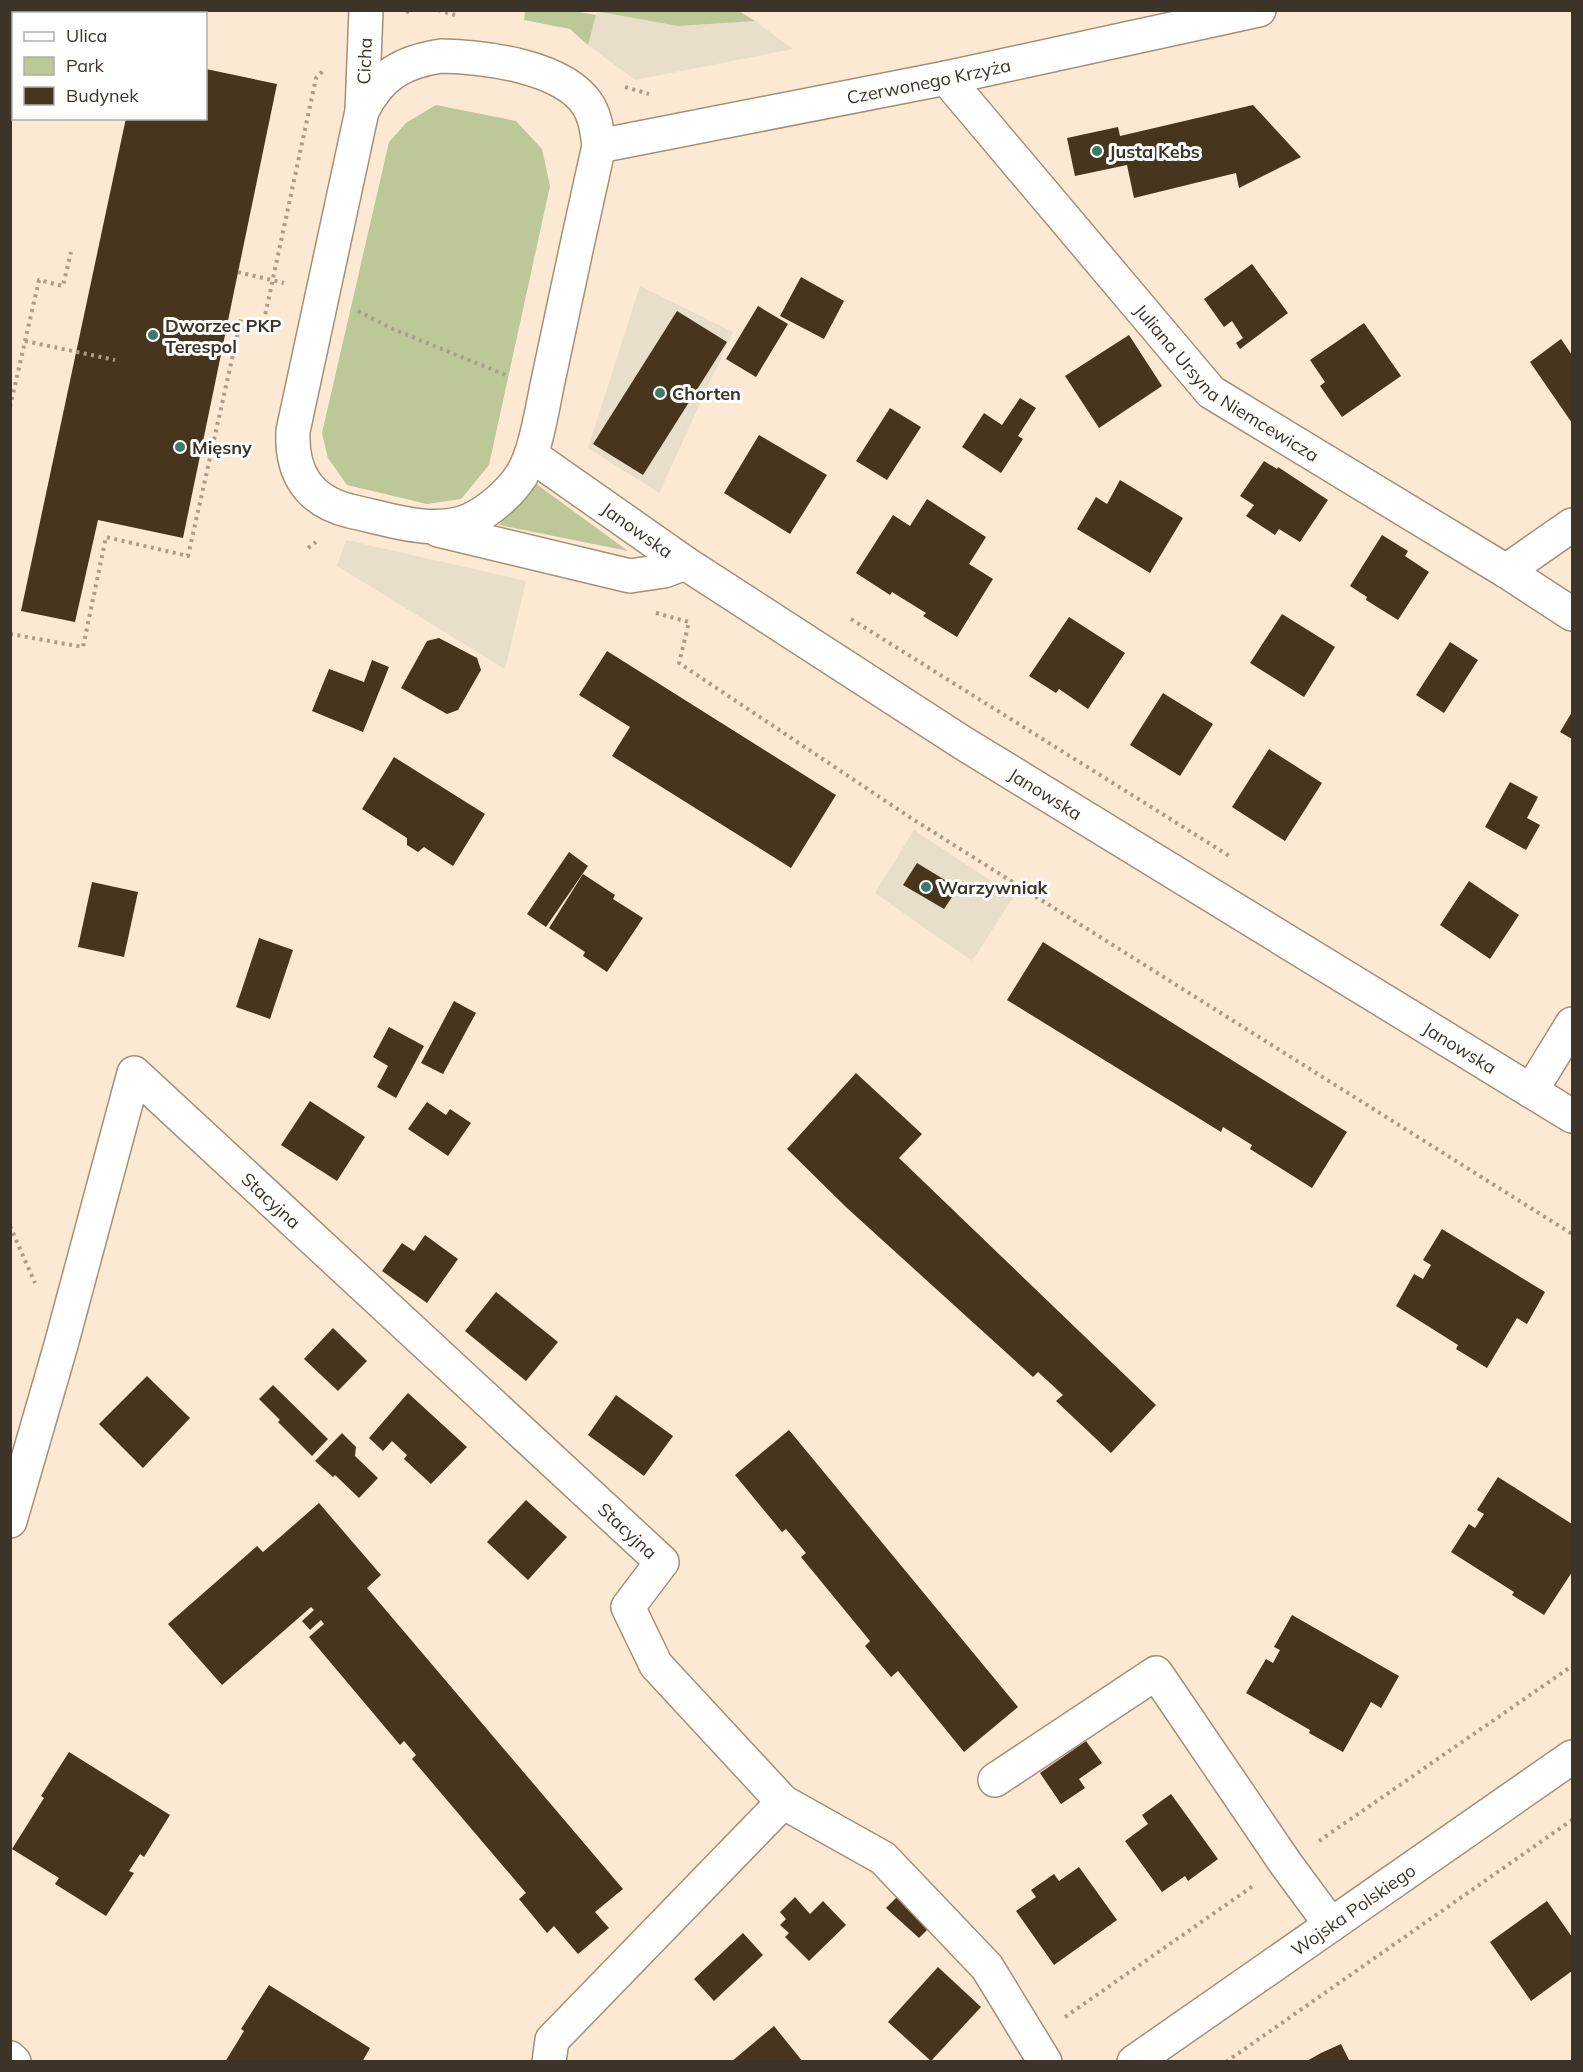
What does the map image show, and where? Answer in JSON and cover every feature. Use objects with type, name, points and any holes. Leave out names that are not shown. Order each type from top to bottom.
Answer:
[{"type":"street","name":"Cicha","points":[[362,111],[366,10]]},
{"type":"street","name":"Czerwonego Krzyża","points":[[599,146],[946,78],[1259,10]]},
{"type":"street","points":[[427,527],[449,526],[470,520],[509,491],[522,475],[531,455],[546,392],[599,146],[597,125],[588,105],[569,86],[536,70],[464,56],[420,59],[400,68],[371,94],[362,111],[293,431],[292,447],[295,464],[302,480],[314,494],[337,506],[630,576],[664,571],[685,563]]},
{"type":"street","name":"Juliana Ursyna Niemcewicza","points":[[946,78],[1211,392],[1506,571],[1572,614]]},
{"type":"street","name":"Janowska","points":[[531,455],[685,563],[963,742],[1572,1116]]},
{"type":"street","points":[[1506,571],[1572,525]]},
{"type":"street","points":[[1531,1091],[1572,1024]]},
{"type":"street","name":"Stacyjna","points":[[10,1521],[61,1344],[134,1073],[662,1562],[628,1607],[656,1665],[783,1802]]},
{"type":"street","points":[[995,1780],[1156,1673],[1286,1864],[1331,1924]]},
{"type":"street","name":"Wojska Polskiego","points":[[1134,2061],[1572,1757]]},
{"type":"street","points":[[549,2061],[552,2040],[783,1802],[883,1858],[987,1967],[1045,2061]]},
{"type":"street","points":[[10,2058],[14,2061]]},
{"type":"path","points":[[438,10],[464,17]]},
{"type":"path","points":[[10,634],[82,647],[106,537],[188,556],[241,319],[264,325],[316,78]]},
{"type":"path","points":[[624,87],[657,95]]},
{"type":"path","points":[[10,407],[39,280],[63,285],[71,252]]},
{"type":"path","points":[[238,272],[323,294],[393,329],[546,392]]},
{"type":"path","points":[[25,341],[116,360]]},
{"type":"path","points":[[308,548],[319,539]]},
{"type":"path","points":[[654,613],[689,622],[679,663],[911,818],[1572,1234]]},
{"type":"path","points":[[847,617],[1237,861]]},
{"type":"path","points":[[1226,2061],[1572,1820]]},
{"type":"shaded area","points":[[597,11],[678,26],[755,21],[793,49],[635,80],[588,45]]},
{"type":"shaded area","points":[[640,286],[733,332],[659,493],[588,448]]},
{"type":"shaded area","points":[[346,540],[526,581],[505,669],[337,566]]},
{"type":"shaded area","points":[[914,830],[1014,896],[972,961],[875,893]]},
{"type":"green space","points":[[525,11],[573,11],[596,15],[588,45],[570,29],[524,20]]},
{"type":"green space","points":[[595,11],[739,11],[755,21],[678,26]]},
{"type":"green space","points":[[436,105],[516,121],[542,149],[550,186],[489,465],[461,499],[427,504],[347,485],[328,458],[322,433],[389,142],[406,123]]},
{"type":"green space","points":[[535,483],[628,551],[499,525]]},
{"type":"building","name":"Dworzec PKP Terespol","points":[[207,69],[277,84],[183,538],[98,520],[75,622],[21,611],[126,120],[207,120]]},
{"type":"building","points":[[1253,105],[1301,157],[1239,188],[1236,173],[1134,198],[1127,165],[1075,176],[1067,138],[1118,127],[1120,136]]},
{"type":"building","points":[[1252,264],[1288,313],[1240,349],[1236,343],[1243,338],[1232,321],[1224,327],[1204,299]]},
{"type":"building","points":[[801,277],[844,301],[824,339],[780,316]]},
{"type":"building","points":[[758,306],[788,324],[756,377],[726,359]]},
{"type":"building","name":"Chorten","points":[[677,311],[727,342],[643,475],[593,444]]},
{"type":"building","points":[[1364,323],[1401,376],[1342,417],[1320,386],[1325,382],[1310,360]]},
{"type":"building","points":[[1129,335],[1162,386],[1099,428],[1065,376]]},
{"type":"building","points":[[1561,339],[1572,355],[1572,423],[1530,362]]},
{"type":"building","points":[[1020,398],[1036,408],[1018,436],[1023,439],[1001,473],[962,447],[984,413],[1002,425]]},
{"type":"building","points":[[890,408],[921,427],[887,480],[856,461]]},
{"type":"building","points":[[759,435],[827,475],[790,534],[724,493]]},
{"type":"building","points":[[1264,461],[1277,469],[1278,467],[1328,500],[1300,542],[1279,529],[1275,535],[1246,516],[1254,505],[1240,496]]},
{"type":"building","points":[[1120,480],[1183,518],[1150,573],[1077,529],[1096,497],[1107,504]]},
{"type":"building","points":[[927,499],[986,537],[969,564],[993,579],[957,637],[923,616],[926,613],[892,592],[890,595],[856,573],[893,515],[910,526]]},
{"type":"building","points":[[1382,535],[1408,551],[1405,556],[1429,572],[1398,620],[1366,600],[1367,597],[1350,586]]},
{"type":"building","points":[[1282,614],[1335,647],[1304,697],[1250,663]]},
{"type":"building","points":[[1069,617],[1125,653],[1088,709],[1059,689],[1056,693],[1029,676]]},
{"type":"building","points":[[439,638],[477,658],[481,670],[458,710],[447,714],[401,688],[427,641]]},
{"type":"building","points":[[1450,642],[1478,660],[1444,713],[1416,695]]},
{"type":"building","points":[[607,651],[836,795],[791,868],[612,756],[630,727],[579,695]]},
{"type":"building","points":[[372,660],[389,667],[363,732],[312,711],[329,669],[364,682]]},
{"type":"building","points":[[1163,693],[1213,724],[1180,776],[1130,745]]},
{"type":"building","points":[[1572,712],[1572,739],[1560,732]]},
{"type":"building","points":[[1269,749],[1322,783],[1285,841],[1232,807]]},
{"type":"building","points":[[394,757],[485,814],[453,866],[424,847],[418,852],[407,845],[407,838],[362,809]]},
{"type":"building","points":[[1510,782],[1538,797],[1527,818],[1540,825],[1526,850],[1485,827]]},
{"type":"building","points":[[569,852],[588,866],[546,927],[527,914]]},
{"type":"building","points":[[917,863],[958,888],[944,909],[903,885]]},
{"type":"building","points":[[583,874],[615,895],[613,899],[643,918],[607,972],[583,956],[585,952],[549,928]]},
{"type":"building","points":[[1469,881],[1519,915],[1490,959],[1440,925]]},
{"type":"building","points":[[92,882],[138,892],[124,957],[78,947]]},
{"type":"building","points":[[259,938],[293,950],[270,1019],[236,1007]]},
{"type":"building","points":[[1043,942],[1347,1132],[1312,1188],[1250,1149],[1252,1145],[1223,1127],[1221,1132],[1007,1000]]},
{"type":"building","points":[[454,1001],[476,1013],[443,1074],[421,1063]]},
{"type":"building","points":[[389,1027],[424,1046],[396,1098],[377,1087],[388,1066],[373,1057]]},
{"type":"building","points":[[856,1073],[922,1134],[899,1158],[1156,1405],[1111,1453],[1056,1401],[1063,1395],[1038,1372],[1033,1377],[847,1208],[787,1149]]},
{"type":"building","points":[[310,1101],[365,1137],[337,1181],[281,1145]]},
{"type":"building","points":[[427,1102],[446,1115],[450,1109],[471,1123],[448,1156],[408,1129]]},
{"type":"building","points":[[1442,1229],[1545,1292],[1527,1324],[1517,1318],[1487,1368],[1456,1349],[1458,1345],[1396,1306],[1414,1274],[1423,1279],[1431,1265],[1423,1260]]},
{"type":"building","points":[[425,1235],[458,1259],[427,1303],[382,1271],[402,1243],[414,1251]]},
{"type":"building","points":[[496,1292],[558,1342],[526,1381],[465,1331]]},
{"type":"building","points":[[333,1328],[367,1361],[338,1391],[304,1359]]},
{"type":"building","points":[[147,1376],[190,1418],[143,1468],[99,1424]]},
{"type":"building","points":[[273,1385],[328,1439],[312,1456],[259,1399]]},
{"type":"building","points":[[408,1393],[467,1447],[431,1484],[404,1459],[407,1455],[392,1441],[383,1451],[369,1438]]},
{"type":"building","points":[[616,1395],[673,1436],[644,1476],[588,1435]]},
{"type":"building","points":[[789,1430],[1018,1707],[964,1752],[898,1671],[891,1677],[865,1646],[870,1641],[801,1557],[806,1553],[786,1529],[782,1532],[735,1475]]},
{"type":"building","points":[[342,1433],[356,1447],[355,1456],[378,1478],[359,1498],[335,1475],[333,1477],[315,1461]]},
{"type":"building","points":[[1498,1477],[1572,1524],[1572,1572],[1544,1615],[1512,1595],[1514,1592],[1451,1552],[1469,1524],[1475,1528],[1484,1514],[1477,1510]]},
{"type":"building","points":[[526,1500],[567,1537],[528,1580],[487,1542]]},
{"type":"building","points":[[319,1503],[381,1575],[367,1588],[623,1889],[595,1912],[609,1928],[578,1954],[554,1926],[547,1933],[519,1899],[526,1893],[412,1759],[416,1755],[404,1741],[400,1745],[309,1637],[324,1624],[321,1620],[310,1630],[302,1621],[314,1610],[311,1607],[222,1685],[168,1624],[257,1546],[263,1552]]},
{"type":"building","points":[[1292,1615],[1399,1676],[1381,1708],[1371,1702],[1343,1752],[1246,1693],[1266,1659],[1273,1663],[1280,1650],[1274,1647]]},
{"type":"building","points":[[1086,1741],[1102,1763],[1079,1779],[1085,1788],[1061,1804],[1040,1773]]},
{"type":"building","points":[[69,1752],[170,1815],[144,1857],[140,1854],[129,1871],[134,1873],[106,1916],[55,1884],[59,1878],[12,1849],[44,1798],[41,1796]]},
{"type":"building","points":[[1171,1794],[1218,1859],[1188,1881],[1185,1876],[1162,1892],[1125,1841],[1148,1824],[1142,1815]]},
{"type":"building","points":[[1079,1867],[1117,1920],[1054,1965],[1016,1911],[1036,1897],[1031,1890],[1054,1874],[1059,1881]]},
{"type":"building","points":[[921,1873],[952,1905],[919,1938],[886,1908]]},
{"type":"building","points":[[795,1897],[810,1914],[823,1901],[846,1925],[809,1961],[785,1937],[789,1933],[780,1925],[786,1919],[780,1912]]},
{"type":"building","points":[[1547,1901],[1572,1937],[1572,1971],[1531,2001],[1490,1942]]},
{"type":"building","points":[[743,1933],[763,1955],[714,2001],[694,1979]]},
{"type":"building","points":[[938,1967],[981,2007],[931,2061],[888,2022]]},
{"type":"building","points":[[269,1985],[370,2048],[362,2062],[225,2062],[244,2031],[241,2029]]},
{"type":"building","points":[[774,2026],[803,2062],[731,2062]]},
{"type":"building","points":[[1341,2044],[1350,2062],[1305,2062],[1321,2053]]},
{"type":"place","name":"Justa Kebs","points":[[1097,151]]},
{"type":"place","name":"Dworzec PKP Terespol","points":[[153,335]]},
{"type":"place","name":"Chorten","points":[[660,393]]},
{"type":"place","name":"Mięsny","points":[[180,447]]},
{"type":"place","name":"Warzywniak","points":[[926,887]]}]
